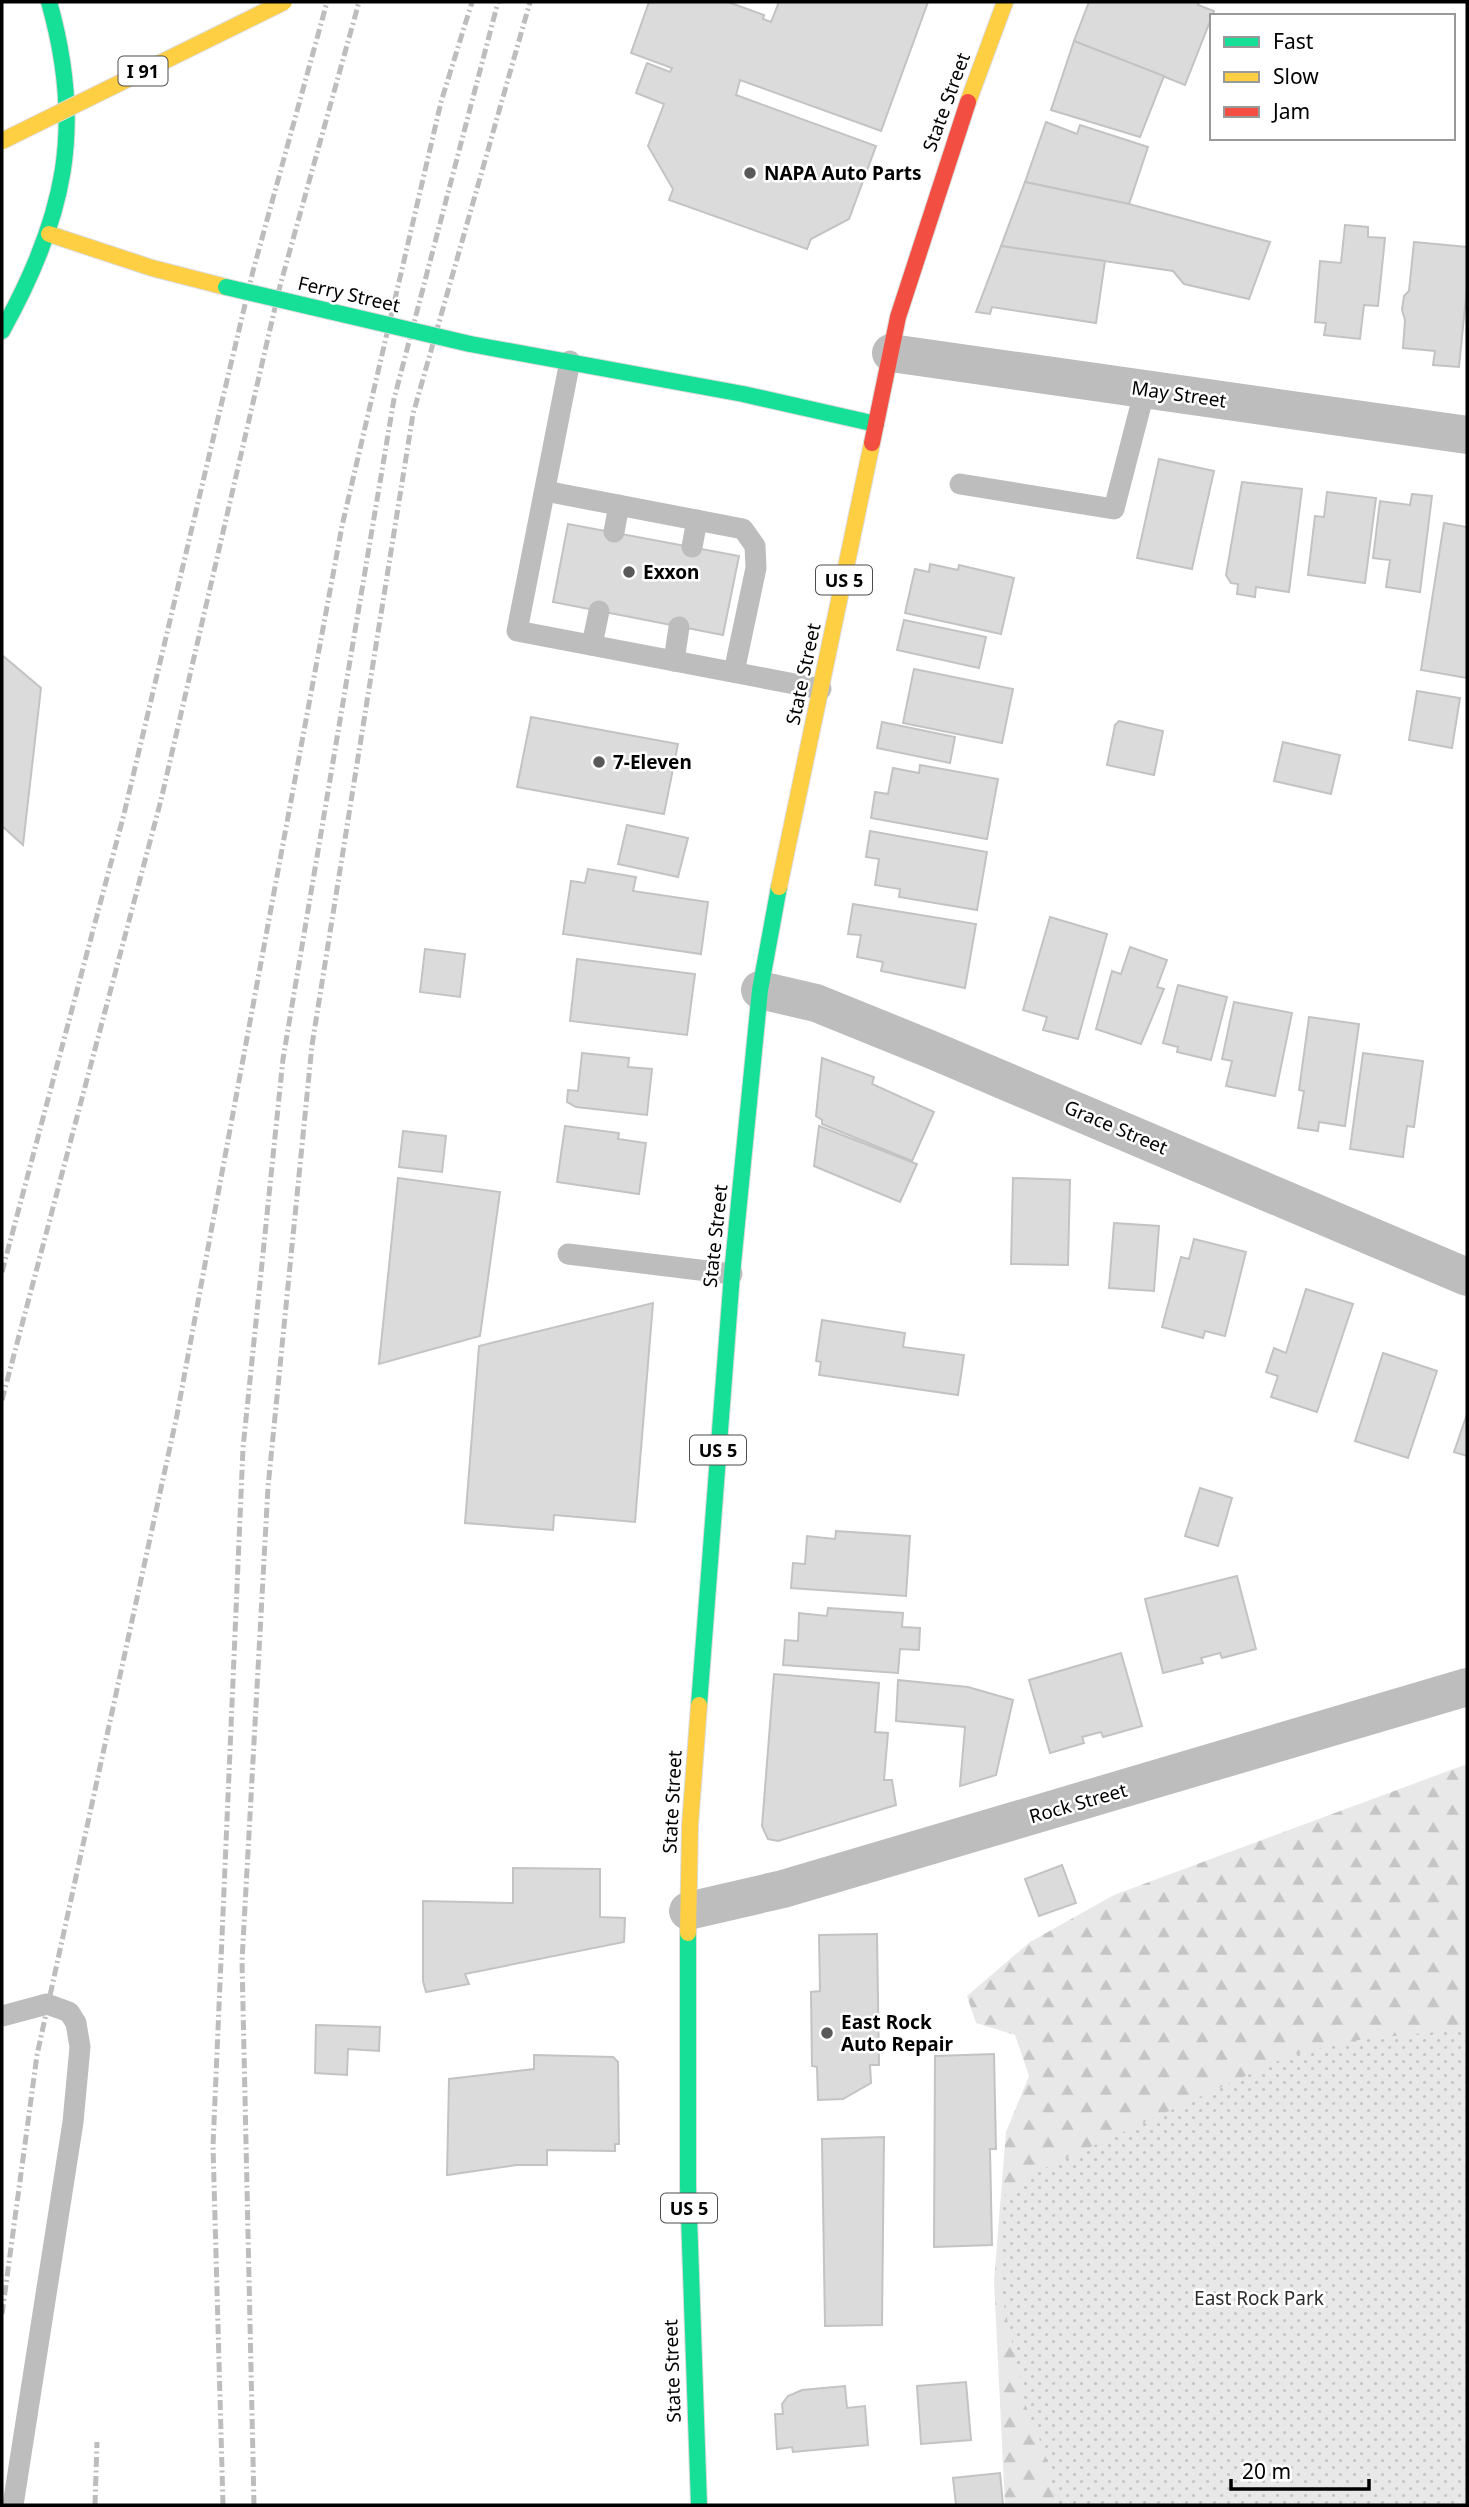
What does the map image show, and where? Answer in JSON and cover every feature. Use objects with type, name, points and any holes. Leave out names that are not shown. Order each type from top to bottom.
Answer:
[{"type":"main road","points":[[2,331],[30,281],[49,234],[63,180],[70,107],[62,44],[49,2]]},
{"type":"main road","name":"I 91","points":[[2,141],[284,2]]},
{"type":"main road","name":"State Street","points":[[699,2505],[689,2252],[688,1911],[693,1785],[733,1274],[760,990],[773,913],[891,353],[913,261],[1005,2]]},
{"type":"main road","name":"Ferry Street","points":[[49,234],[152,268],[226,288],[470,344],[743,394],[876,424]]},
{"type":"street","name":"May Street","points":[[891,353],[1467,435]]},
{"type":"street","name":"Grace Street","points":[[760,990],[816,1003],[907,1039],[1467,1277]]},
{"type":"street","name":"Rock Street","points":[[688,1911],[783,1889],[1467,1686]]},
{"type":"lane","points":[[570,361],[517,631],[821,689]]},
{"type":"lane","points":[[960,484],[1114,509],[1145,389]]},
{"type":"lane","points":[[545,491],[743,529],[755,546],[756,568],[734,672]]},
{"type":"lane","points":[[614,532],[619,505]]},
{"type":"lane","points":[[692,547],[697,520]]},
{"type":"lane","points":[[592,645],[599,611]]},
{"type":"lane","points":[[674,661],[679,627]]},
{"type":"lane","points":[[568,1254],[733,1274]]},
{"type":"lane","points":[[2,2017],[47,2004],[69,2012],[76,2022],[80,2047],[73,2122],[13,2505]]},
{"type":"green space","name":"East Rock Park","points":[[1467,1764],[1467,2505],[1005,2505],[994,2281],[1006,2132],[1029,2076],[1015,2035],[976,2023],[967,1996],[1030,1942],[1114,1895]]},
{"type":"green space","name":"East Rock Park","points":[[1467,2029],[1467,2505],[1057,2505],[1045,2453],[1026,2406],[1003,2300],[1003,2197],[1034,2173],[1291,2055],[1363,2039]]},
{"type":"building","points":[[649,2],[728,2],[764,15],[763,19],[771,22],[779,2],[928,2],[881,131],[740,80],[736,95],[876,146],[849,219],[811,239],[807,249],[669,200],[673,189],[648,146],[664,104],[636,93],[647,63],[670,72],[672,68],[631,53]]},
{"type":"building","points":[[1089,2],[1199,2],[1198,5],[1214,11],[1210,14],[1210,21],[1185,85],[1074,41]]},
{"type":"building","points":[[1074,41],[1164,76],[1140,137],[1051,110]]},
{"type":"building","points":[[1046,122],[1077,134],[1080,125],[1148,147],[1129,204],[1025,182]]},
{"type":"building","points":[[1025,182],[1129,204],[1270,242],[1249,299],[1184,284],[1173,271],[1001,246]]},
{"type":"building","points":[[1345,225],[1368,227],[1368,237],[1385,238],[1378,306],[1364,305],[1360,339],[1324,335],[1326,323],[1315,322],[1320,261],[1341,263]]},
{"type":"building","points":[[1414,242],[1467,247],[1467,287],[1459,367],[1433,365],[1435,351],[1403,348],[1405,320],[1402,310],[1404,296],[1409,291]]},
{"type":"building","points":[[1001,246],[1105,261],[1096,323],[992,307],[990,314],[976,312]]},
{"type":"building","points":[[1159,459],[1214,471],[1192,569],[1137,558]]},
{"type":"building","points":[[1242,482],[1302,489],[1289,592],[1256,587],[1255,597],[1237,594],[1238,584],[1231,583],[1226,575]]},
{"type":"building","points":[[1327,492],[1376,498],[1365,583],[1308,575],[1315,516],[1324,517]]},
{"type":"building","points":[[1412,494],[1432,496],[1420,592],[1386,587],[1390,560],[1373,558],[1380,501],[1410,505]]},
{"type":"building","points":[[1444,523],[1467,527],[1467,678],[1421,670]]},
{"type":"building","points":[[568,524],[739,556],[723,635],[553,602]]},
{"type":"building","points":[[930,564],[958,570],[959,565],[1014,578],[1001,634],[905,613],[915,569],[929,572]]},
{"type":"building","points":[[904,620],[986,637],[979,668],[897,650]]},
{"type":"building","points":[[2,655],[41,688],[23,845],[2,826]]},
{"type":"building","points":[[914,669],[1013,689],[1002,743],[903,723]]},
{"type":"building","points":[[1417,691],[1460,698],[1452,748],[1409,740]]},
{"type":"building","points":[[531,717],[678,744],[664,814],[517,787]]},
{"type":"building","points":[[1119,721],[1163,731],[1154,775],[1107,765],[1115,725]]},
{"type":"building","points":[[882,722],[955,737],[950,763],[877,748]]},
{"type":"building","points":[[1283,742],[1340,755],[1331,794],[1274,781]]},
{"type":"building","points":[[920,765],[998,779],[987,839],[871,818],[875,792],[888,794],[893,768],[919,773]]},
{"type":"building","points":[[627,825],[688,838],[678,877],[618,864]]},
{"type":"building","points":[[870,831],[987,852],[977,910],[899,897],[900,889],[875,885],[879,859],[866,857]]},
{"type":"building","points":[[588,869],[636,877],[633,891],[708,902],[701,954],[563,934],[571,881],[585,883]]},
{"type":"building","points":[[853,904],[976,924],[965,988],[881,971],[883,962],[857,957],[861,935],[848,934]]},
{"type":"building","points":[[1050,917],[1107,934],[1078,1039],[1043,1030],[1047,1017],[1023,1010]]},
{"type":"building","points":[[1130,947],[1167,960],[1157,987],[1164,989],[1141,1044],[1096,1029],[1112,971],[1121,974]]},
{"type":"building","points":[[425,949],[465,954],[460,997],[420,992]]},
{"type":"building","points":[[577,959],[695,974],[687,1035],[570,1021]]},
{"type":"building","points":[[1178,985],[1227,997],[1211,1060],[1177,1052],[1178,1047],[1163,1043]]},
{"type":"building","points":[[1234,1002],[1292,1013],[1275,1096],[1226,1086],[1232,1061],[1222,1059]]},
{"type":"building","points":[[1309,1017],[1359,1024],[1345,1126],[1319,1122],[1318,1131],[1298,1128],[1304,1091],[1299,1090]]},
{"type":"building","points":[[582,1053],[629,1058],[628,1067],[652,1069],[647,1115],[576,1107],[567,1102],[568,1090],[578,1091]]},
{"type":"building","points":[[1363,1053],[1423,1061],[1414,1127],[1407,1126],[1403,1157],[1350,1149]]},
{"type":"building","points":[[822,1058],[874,1077],[872,1084],[934,1112],[912,1161],[822,1124],[822,1120],[816,1116]]},
{"type":"building","points":[[565,1126],[619,1133],[618,1139],[646,1143],[639,1194],[557,1182]]},
{"type":"building","points":[[819,1126],[917,1164],[900,1202],[814,1166]]},
{"type":"building","points":[[403,1131],[446,1136],[442,1172],[399,1167]]},
{"type":"building","points":[[398,1178],[500,1192],[480,1336],[379,1364]]},
{"type":"building","points":[[1013,1178],[1070,1180],[1068,1265],[1011,1264]]},
{"type":"building","points":[[1114,1223],[1159,1226],[1154,1291],[1109,1288]]},
{"type":"building","points":[[1194,1239],[1246,1252],[1225,1336],[1205,1331],[1203,1338],[1162,1327],[1181,1257],[1189,1259]]},
{"type":"building","points":[[1306,1289],[1353,1304],[1317,1412],[1271,1397],[1278,1376],[1266,1372],[1274,1348],[1286,1353]]},
{"type":"building","points":[[653,1303],[635,1522],[554,1515],[553,1530],[465,1523],[479,1346]]},
{"type":"building","points":[[822,1320],[905,1333],[903,1347],[964,1355],[958,1395],[819,1375],[821,1362],[816,1361]]},
{"type":"building","points":[[1383,1353],[1437,1371],[1408,1458],[1355,1441]]},
{"type":"building","points":[[1467,1414],[1467,1456],[1454,1452]]},
{"type":"building","points":[[1200,1488],[1232,1498],[1218,1546],[1185,1536]]},
{"type":"building","points":[[836,1531],[910,1536],[906,1596],[791,1588],[793,1563],[805,1564],[807,1536],[835,1539]]},
{"type":"building","points":[[1237,1576],[1256,1649],[1222,1658],[1220,1653],[1201,1658],[1203,1663],[1163,1673],[1145,1599]]},
{"type":"building","points":[[828,1608],[903,1613],[902,1627],[920,1628],[919,1650],[900,1649],[898,1673],[783,1665],[785,1640],[798,1641],[799,1613],[827,1616]]},
{"type":"building","points":[[1121,1653],[1142,1726],[1103,1737],[1101,1732],[1082,1737],[1084,1743],[1050,1753],[1029,1680]]},
{"type":"building","points":[[774,1674],[879,1683],[875,1732],[888,1733],[884,1780],[892,1780],[896,1805],[778,1841],[768,1839],[762,1826]]},
{"type":"building","points":[[898,1680],[968,1687],[1013,1700],[996,1775],[960,1786],[965,1727],[896,1721]]},
{"type":"building","points":[[1062,1865],[1076,1903],[1039,1916],[1025,1879]]},
{"type":"building","points":[[513,1868],[600,1869],[600,1917],[625,1918],[624,1942],[465,1974],[469,1984],[426,1992],[423,1981],[423,1901],[513,1903]]},
{"type":"building","points":[[877,1934],[879,2065],[870,2065],[871,2083],[843,2099],[818,2100],[817,2067],[812,2066],[811,1992],[820,1991],[819,1935]]},
{"type":"building","points":[[316,2025],[380,2027],[379,2051],[348,2049],[347,2075],[315,2073]]},
{"type":"building","points":[[994,2054],[996,2149],[990,2149],[992,2245],[934,2247],[935,2056]]},
{"type":"building","points":[[534,2055],[613,2057],[618,2062],[619,2144],[615,2144],[615,2151],[547,2150],[547,2165],[517,2165],[447,2175],[449,2079],[534,2069]]},
{"type":"building","points":[[884,2137],[882,2325],[825,2326],[822,2139]]},
{"type":"building","points":[[966,2382],[971,2440],[921,2444],[917,2386]]},
{"type":"building","points":[[845,2386],[847,2408],[865,2406],[868,2445],[793,2452],[792,2447],[777,2449],[775,2414],[783,2414],[782,2404],[788,2396],[802,2390]]},
{"type":"building","points":[[1000,2473],[1003,2505],[956,2505],[953,2478]]},
{"type":"railway","points":[[2,1272],[124,814],[253,271],[327,2]]},
{"type":"railway","points":[[2,1400],[161,800],[280,286],[359,2]]},
{"type":"railway","points":[[2,2314],[37,2055],[177,1415],[342,526],[441,102],[472,2]]},
{"type":"railway","points":[[223,2505],[213,2146],[243,1448],[283,1059],[394,399],[498,2]]},
{"type":"railway","points":[[254,2505],[242,1961],[268,1487],[312,1045],[413,414],[530,2]]},
{"type":"railway","points":[[95,2505],[97,2442]]},
{"type":"traffic: fast","points":[[2,331],[41,250],[63,171],[67,132],[66,91],[60,48],[49,2]]},
{"type":"traffic: fast","points":[[226,287],[470,344]]},
{"type":"traffic: fast","points":[[470,344],[743,394],[876,424]]},
{"type":"traffic: fast","points":[[699,1705],[732,1274],[760,990],[779,887]]},
{"type":"traffic: fast","points":[[688,1933],[688,2187],[699,2505]]},
{"type":"traffic: slow","points":[[2,141],[284,2]]},
{"type":"traffic: slow","points":[[968,102],[1005,2]]},
{"type":"traffic: slow","points":[[49,234],[152,268],[226,287]]},
{"type":"traffic: slow","points":[[779,887],[872,443]]},
{"type":"traffic: slow","points":[[688,1933],[690,1825],[699,1705]]},
{"type":"traffic: jam","points":[[872,443],[898,317],[968,102]]},
{"type":"place","name":"NAPA Auto Parts","points":[[750,173]]},
{"type":"place","name":"Exxon","points":[[629,572]]},
{"type":"place","name":"7-Eleven","points":[[599,762]]},
{"type":"place","name":"East Rock Auto Repair","points":[[827,2033]]}]
